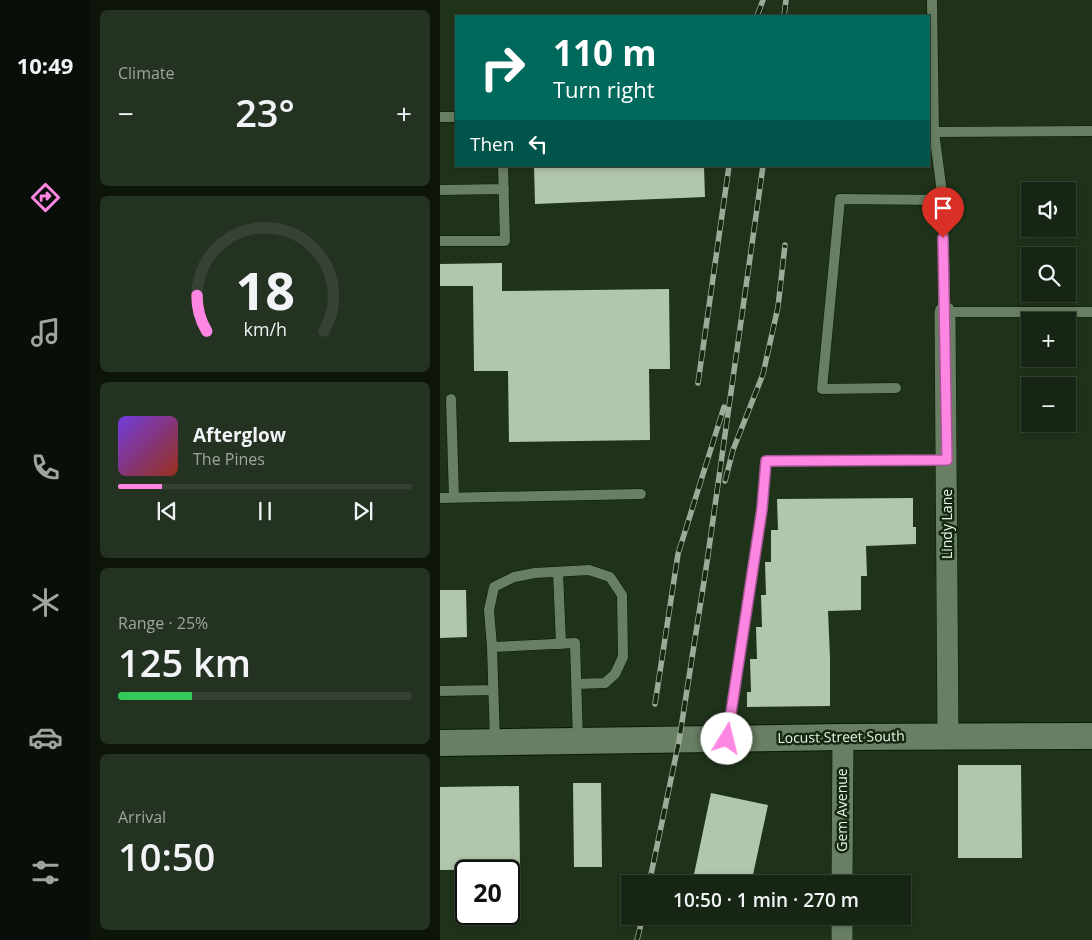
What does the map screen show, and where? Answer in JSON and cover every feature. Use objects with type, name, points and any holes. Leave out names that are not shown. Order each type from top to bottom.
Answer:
[{"type":"street","name":"Lindy Lane","points":[[945,312],[948,736]]},
{"type":"street","name":"Locust Street South","points":[[440,744],[842,737],[1092,736]]},
{"type":"street","name":"Gem Avenue","points":[[842,737],[842,875]]},
{"type":"street","points":[[842,925],[842,940]]},
{"type":"lane","points":[[932,0],[934,132],[942,200],[945,312],[1092,312]]},
{"type":"lane","points":[[440,117],[455,117]]},
{"type":"lane","points":[[934,132],[1092,131]]},
{"type":"lane","points":[[440,242],[505,241],[503,167]]},
{"type":"lane","points":[[440,190],[504,189]]},
{"type":"lane","points":[[896,388],[822,389],[840,199],[942,200]]},
{"type":"lane","points":[[451,399],[454,498]]},
{"type":"lane","points":[[727,739],[762,509],[766,461],[947,460]]},
{"type":"lane","points":[[440,498],[642,494]]},
{"type":"lane","points":[[496,743],[489,610],[494,586],[514,577],[535,573],[589,570],[610,577],[622,595],[623,657],[615,674],[605,682],[576,684]]},
{"type":"lane","points":[[558,572],[561,644]]},
{"type":"lane","points":[[492,647],[575,643],[578,742]]},
{"type":"lane","points":[[440,691],[493,690]]},
{"type":"building","points":[[534,167],[704,167],[705,197],[535,204]]},
{"type":"building","points":[[502,263],[502,291],[669,289],[670,369],[649,369],[650,440],[509,442],[508,371],[474,371],[473,286],[440,286],[440,264]]},
{"type":"building","points":[[913,498],[913,527],[916,527],[916,544],[866,546],[867,576],[861,576],[861,610],[828,611],[830,706],[747,707],[747,692],[751,692],[750,659],[757,659],[756,627],[762,627],[761,595],[766,595],[765,562],[771,562],[771,530],[778,530],[777,499]]},
{"type":"building","points":[[440,590],[466,590],[467,637],[440,638]]},
{"type":"building","points":[[958,765],[1021,765],[1022,858],[958,858]]},
{"type":"building","points":[[573,783],[601,783],[602,867],[574,867]]},
{"type":"building","points":[[519,786],[520,860],[455,860],[455,870],[440,870],[440,787]]},
{"type":"building","points":[[711,793],[768,805],[753,875],[694,875]]},
{"type":"railway","points":[[757,15],[763,0]]},
{"type":"railway","points":[[784,15],[786,0]]},
{"type":"railway","points":[[698,383],[729,167]]},
{"type":"railway","points":[[651,875],[679,741],[707,562],[763,167]]},
{"type":"railway","points":[[725,481],[733,450],[763,374],[778,307],[785,245]]},
{"type":"railway","points":[[655,704],[678,554],[724,407]]},
{"type":"railway","points":[[637,940],[641,925]]},
{"type":"route","points":[[727,739],[762,509],[766,461],[947,460],[943,238]]}]
